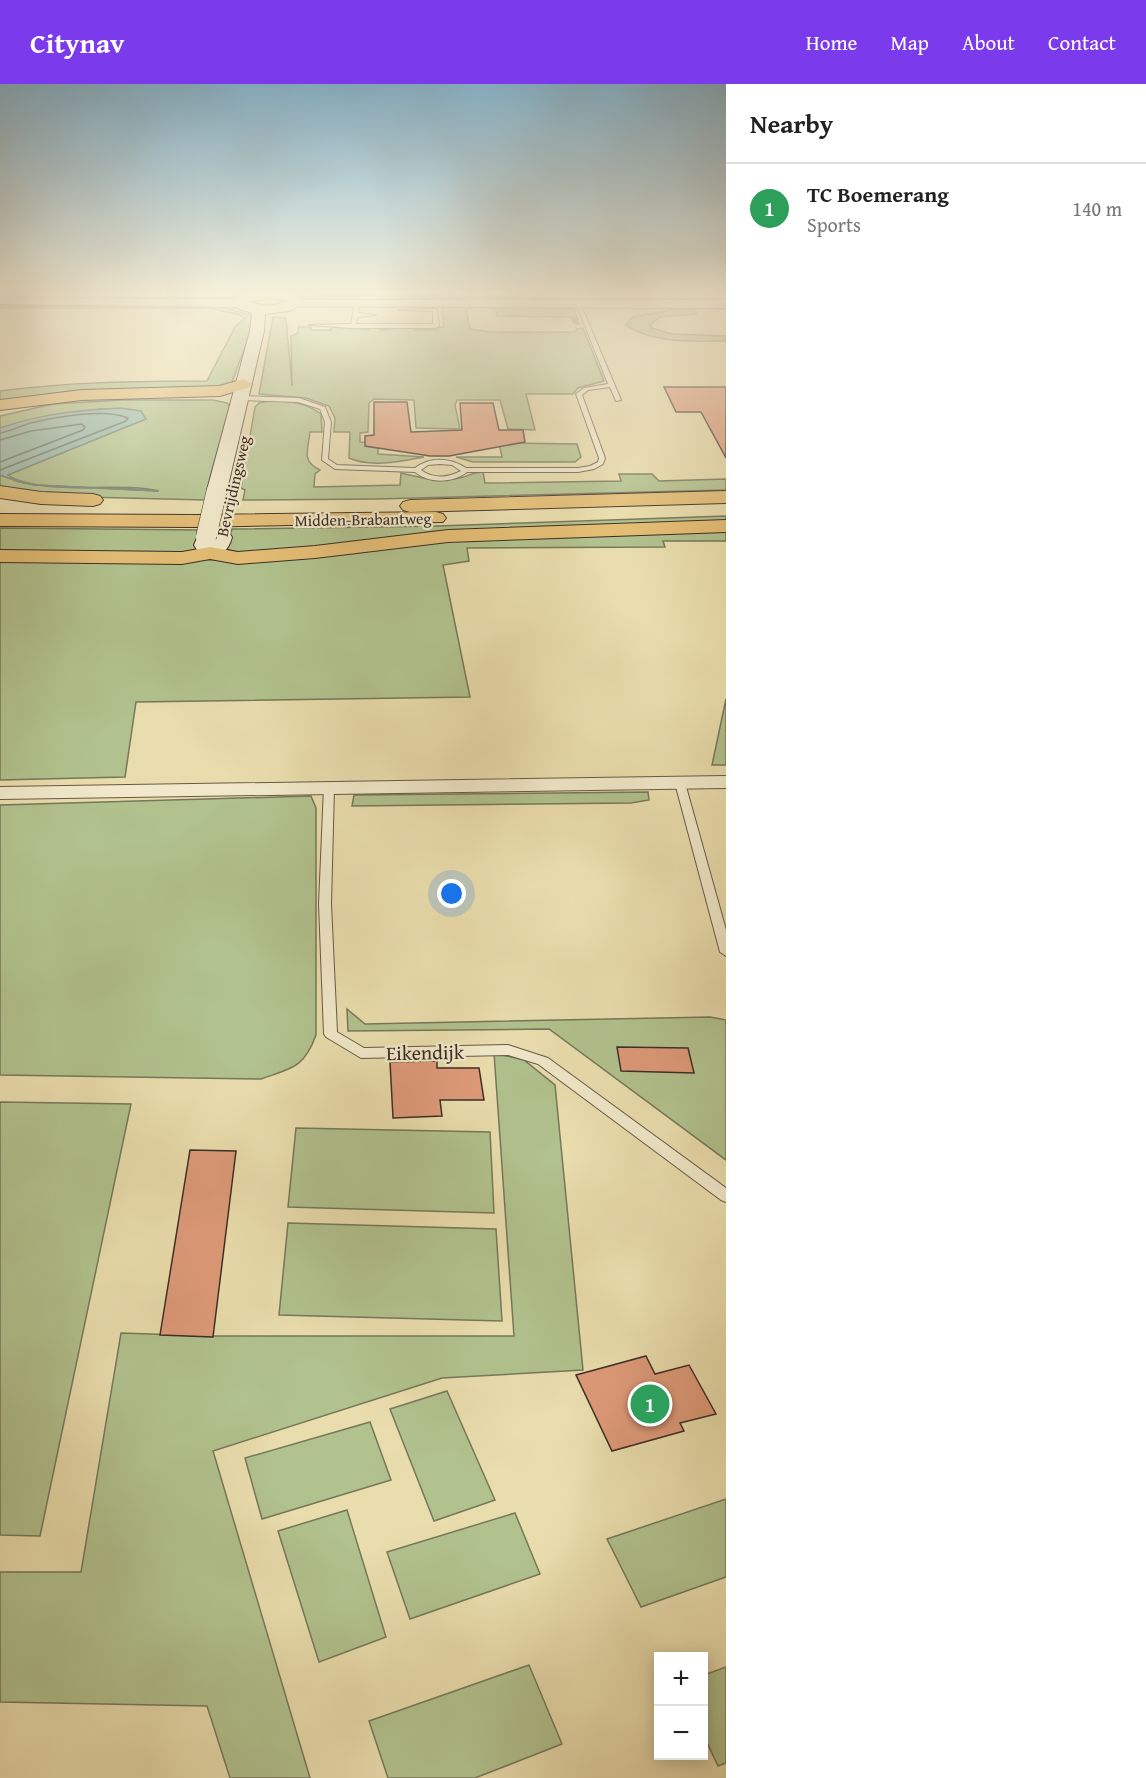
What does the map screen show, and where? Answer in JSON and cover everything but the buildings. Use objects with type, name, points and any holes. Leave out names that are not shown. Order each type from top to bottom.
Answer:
[{"type":"highway","points":[[0,405],[82,395],[246,393]]},
{"type":"highway","points":[[0,413],[46,403],[108,398],[246,393]]},
{"type":"highway","points":[[0,492],[41,498],[117,500]]},
{"type":"highway","name":"Midden-Brabantweg","points":[[0,508],[296,508],[726,496]]},
{"type":"highway","points":[[196,501],[240,502],[296,508]]},
{"type":"highway","name":"Midden-Brabantweg","points":[[0,520],[298,520],[726,509]]},
{"type":"highway","points":[[0,556],[182,558],[213,542],[238,558],[315,552],[448,536],[726,526]]},
{"type":"main road","name":"Bevrijdingsweg","points":[[213,542],[252,370]]},
{"type":"street","points":[[0,793],[726,782]]},
{"type":"lane","points":[[606,370],[618,400]]},
{"type":"lane","points":[[417,470],[426,463],[440,462],[454,463],[465,470],[592,468],[601,463],[602,458],[579,394],[586,389],[612,385]]},
{"type":"lane","points":[[246,393],[299,400],[323,408],[328,422],[325,459],[331,465],[357,470],[417,470],[428,477],[442,478],[461,475],[465,470]]},
{"type":"lane","points":[[680,783],[726,952]]},
{"type":"lane","name":"Eikendijk","points":[[329,788],[325,904],[331,1034],[361,1053],[508,1050],[543,1061],[726,1196]]},
{"type":"green space","points":[[213,370],[236,370],[232,382],[226,386],[0,404],[0,391],[26,388],[103,383],[207,381]]},
{"type":"green space","points":[[263,370],[291,370],[292,386],[292,370],[600,370],[604,381],[578,388],[573,394],[526,394],[535,430],[508,429],[500,400],[457,400],[455,405],[460,429],[416,428],[414,400],[374,399],[369,403],[368,432],[360,433],[360,442],[378,443],[378,454],[424,457],[377,463],[349,458],[350,432],[334,432],[335,418],[329,406],[306,398],[259,394]]},
{"type":"green space","points":[[123,400],[213,400],[227,403],[232,409],[205,500],[43,496],[0,490],[0,475],[20,482],[38,485],[21,482],[7,475],[143,420],[141,411],[100,409],[0,428],[0,416],[53,404]],"holes":[[[86,487],[142,488],[158,491]]]},
{"type":"green space","points":[[275,400],[305,405],[321,414],[322,432],[310,432],[307,450],[310,463],[320,470],[315,474],[314,487],[400,485],[401,473],[440,480],[483,472],[485,483],[621,481],[619,474],[652,474],[659,481],[726,479],[726,490],[243,500],[245,490],[241,488],[255,407],[259,403]]},
{"type":"green space","points":[[499,443],[577,444],[581,457],[575,462],[473,462],[456,457],[502,457]]},
{"type":"green space","points":[[726,516],[726,523],[245,554],[226,549],[232,529],[437,526]]},
{"type":"green space","points":[[0,528],[203,530],[198,551],[190,554],[0,553]]},
{"type":"green space","points":[[726,528],[726,541],[663,541],[665,547],[467,548],[469,561],[443,565],[470,697],[136,702],[125,777],[0,780],[0,558],[241,560],[414,542]]},
{"type":"green space","points":[[726,699],[726,765],[712,765]]},
{"type":"green space","points":[[648,792],[649,800],[631,803],[352,806],[354,795]]},
{"type":"green space","points":[[311,796],[316,808],[316,1035],[301,1061],[289,1069],[261,1079],[0,1075],[0,805]]},
{"type":"green space","points":[[347,1009],[365,1024],[710,1017],[726,1020],[726,1160],[549,1029],[348,1031]]},
{"type":"green space","points":[[494,1053],[524,1060],[555,1085],[583,1370],[442,1378],[213,1451],[310,1778],[230,1778],[207,1706],[0,1702],[0,1572],[81,1572],[121,1333],[209,1336],[514,1336]]},
{"type":"green space","points":[[0,1102],[131,1104],[40,1536],[0,1535]]},
{"type":"green space","points":[[296,1128],[490,1132],[494,1213],[288,1207]]},
{"type":"green space","points":[[288,1223],[496,1229],[502,1321],[279,1315]]},
{"type":"green space","points":[[447,1391],[495,1500],[434,1521],[390,1409]]},
{"type":"green space","points":[[370,1422],[391,1480],[262,1519],[245,1458]]},
{"type":"green space","points":[[726,1499],[726,1577],[641,1607],[607,1539]]},
{"type":"green space","points":[[347,1510],[386,1637],[319,1662],[278,1531]]},
{"type":"green space","points":[[515,1513],[540,1574],[410,1619],[387,1552]]},
{"type":"green space","points":[[529,1665],[562,1744],[475,1778],[388,1778],[369,1721]]},
{"type":"green space","points":[[726,1667],[726,1763],[718,1766],[708,1745],[708,1674]]},
{"type":"water","points":[[120,408],[141,411],[146,419],[8,475],[21,481],[46,486],[20,482],[0,475],[0,428],[75,411]]},
{"type":"water","points":[[104,488],[143,489],[159,491]]},
{"type":"place","name":"TC Boemerang","points":[[650,1404]]}]
